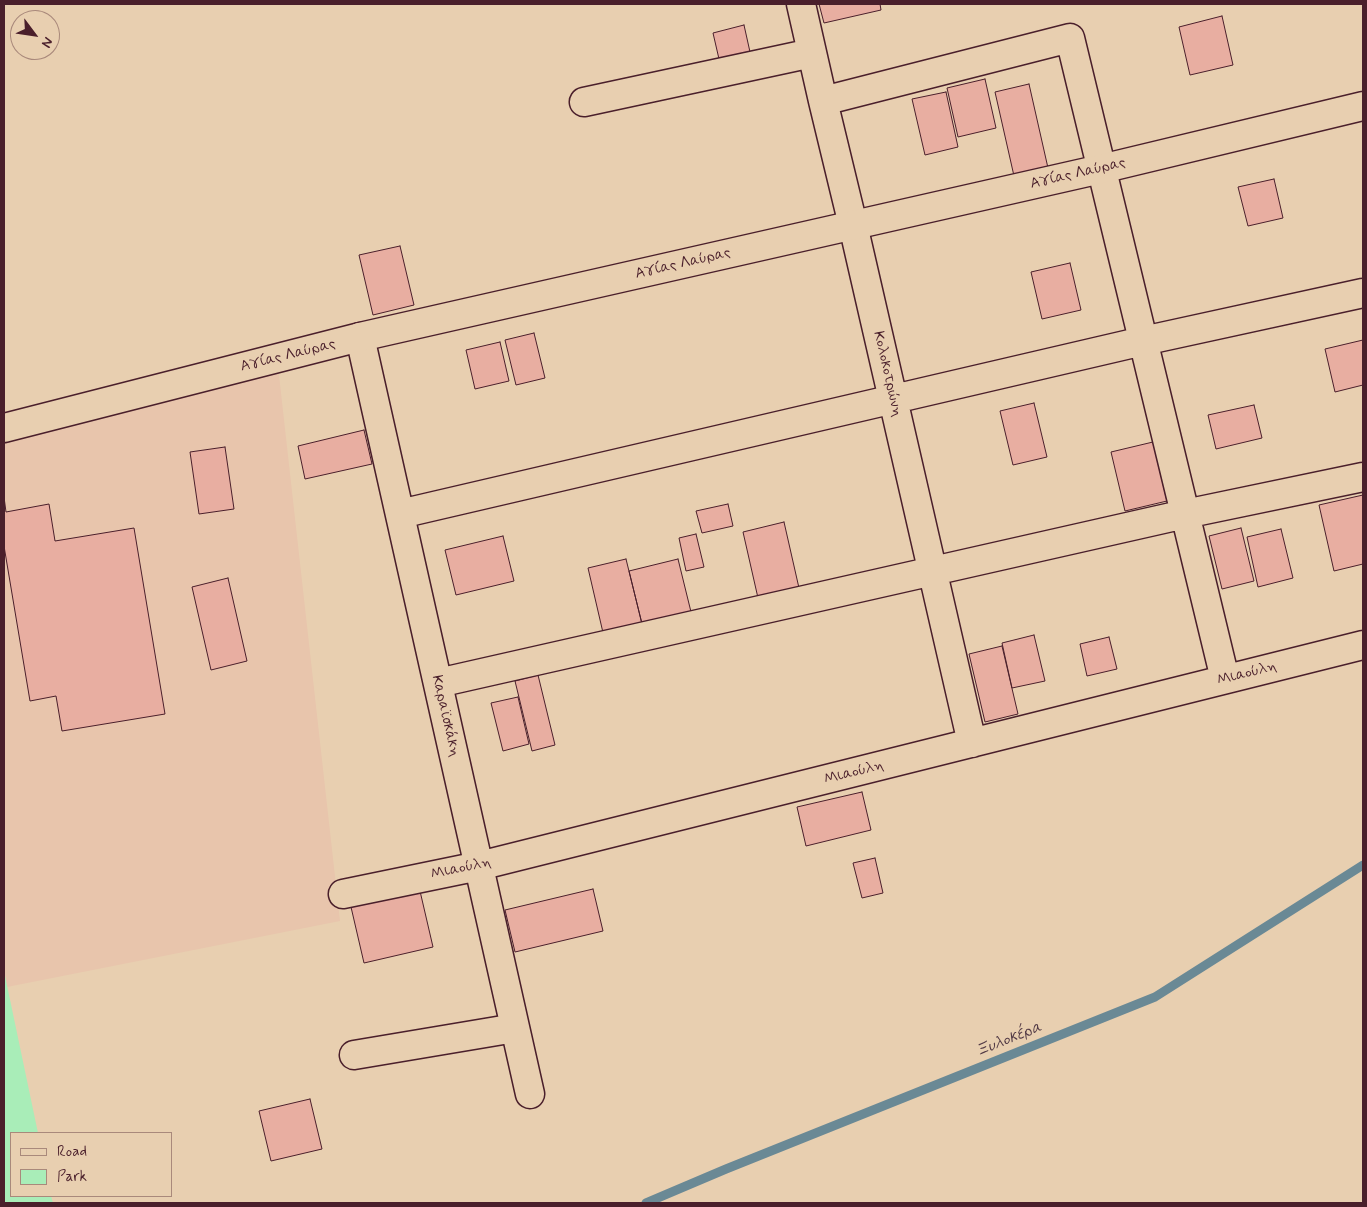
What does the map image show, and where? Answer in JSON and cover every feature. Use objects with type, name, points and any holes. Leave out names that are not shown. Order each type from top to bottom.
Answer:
[{"type":"street","name":"Κολοκοτρώνη","points":[[801,4],[972,743]]},
{"type":"street","points":[[822,101],[1070,38],[1225,679]]},
{"type":"street","points":[[584,102],[812,53]]},
{"type":"street","name":"Αγίας Λαύρας","points":[[4,428],[360,337],[1101,169],[1363,106]]},
{"type":"street","points":[[400,514],[1143,341],[1363,293]]},
{"type":"street","name":"Καραϊσκάκη","points":[[360,337],[530,1094]]},
{"type":"street","points":[[438,683],[1185,514],[1363,477]]},
{"type":"street","name":"Μιαούλη","points":[[343,894],[478,866],[1363,644]]},
{"type":"street","points":[[354,1055],[515,1028]]},
{"type":"shaded area","points":[[278,366],[340,921],[7,987],[4,971],[4,435]]},
{"type":"green space","points":[[4,971],[38,1132],[10,1132],[10,1197],[51,1197],[53,1203],[4,1203]]},
{"type":"building","points":[[819,4],[880,4],[881,10],[824,23]]},
{"type":"building","points":[[1222,16],[1233,65],[1190,75],[1179,27]]},
{"type":"building","points":[[744,25],[750,52],[719,59],[713,33]]},
{"type":"building","points":[[985,79],[996,128],[958,137],[947,88]]},
{"type":"building","points":[[1029,84],[1048,168],[1014,176],[995,92]]},
{"type":"building","points":[[946,92],[958,147],[925,155],[912,99]]},
{"type":"building","points":[[1274,179],[1283,218],[1248,226],[1238,187]]},
{"type":"building","points":[[400,246],[414,305],[373,315],[359,255]]},
{"type":"building","points":[[1070,263],[1081,310],[1042,319],[1031,272]]},
{"type":"building","points":[[534,333],[545,378],[516,385],[505,340]]},
{"type":"building","points":[[1363,340],[1363,385],[1335,392],[1325,349]]},
{"type":"building","points":[[500,342],[509,381],[475,389],[466,350]]},
{"type":"building","points":[[1034,403],[1047,457],[1013,465],[1000,411]]},
{"type":"building","points":[[1254,405],[1262,438],[1216,449],[1208,415]]},
{"type":"building","points":[[364,430],[372,464],[305,479],[298,446]]},
{"type":"building","points":[[1153,442],[1167,501],[1125,511],[1111,452]]},
{"type":"building","points":[[225,447],[234,509],[199,514],[190,452]]},
{"type":"building","points":[[1363,495],[1363,564],[1334,571],[1319,505]]},
{"type":"building","points":[[4,497],[6,512],[49,504],[55,541],[134,528],[165,714],[62,731],[56,696],[30,701],[4,546]]},
{"type":"building","points":[[728,504],[733,526],[702,533],[696,511]]},
{"type":"building","points":[[784,522],[799,588],[758,598],[743,532]]},
{"type":"building","points":[[1241,528],[1254,581],[1222,589],[1209,536]]},
{"type":"building","points":[[1281,529],[1293,578],[1258,587],[1247,537]]},
{"type":"building","points":[[696,534],[704,567],[686,571],[679,538]]},
{"type":"building","points":[[503,536],[514,581],[456,595],[445,550]]},
{"type":"building","points":[[626,559],[643,628],[604,637],[588,568]]},
{"type":"building","points":[[678,559],[692,616],[643,628],[629,571]]},
{"type":"building","points":[[228,578],[247,661],[211,670],[192,587]]},
{"type":"building","points":[[1034,635],[1045,681],[1012,688],[1002,643]]},
{"type":"building","points":[[1109,637],[1117,669],[1087,676],[1080,644]]},
{"type":"building","points":[[1002,646],[1018,714],[985,722],[969,654]]},
{"type":"building","points":[[538,675],[555,745],[532,751],[515,681]]},
{"type":"building","points":[[518,697],[529,744],[503,751],[491,703]]},
{"type":"building","points":[[862,792],[871,830],[806,846],[797,807]]},
{"type":"building","points":[[875,858],[883,893],[862,898],[853,863]]},
{"type":"building","points":[[593,889],[603,931],[515,952],[505,910]]},
{"type":"building","points":[[420,891],[433,947],[364,963],[351,907]]},
{"type":"building","points":[[310,1099],[322,1149],[271,1161],[259,1111]]},
{"type":"waterway","name":"Ξυλοκέρα","points":[[646,1203],[726,1169],[1155,997],[1363,865]]}]
